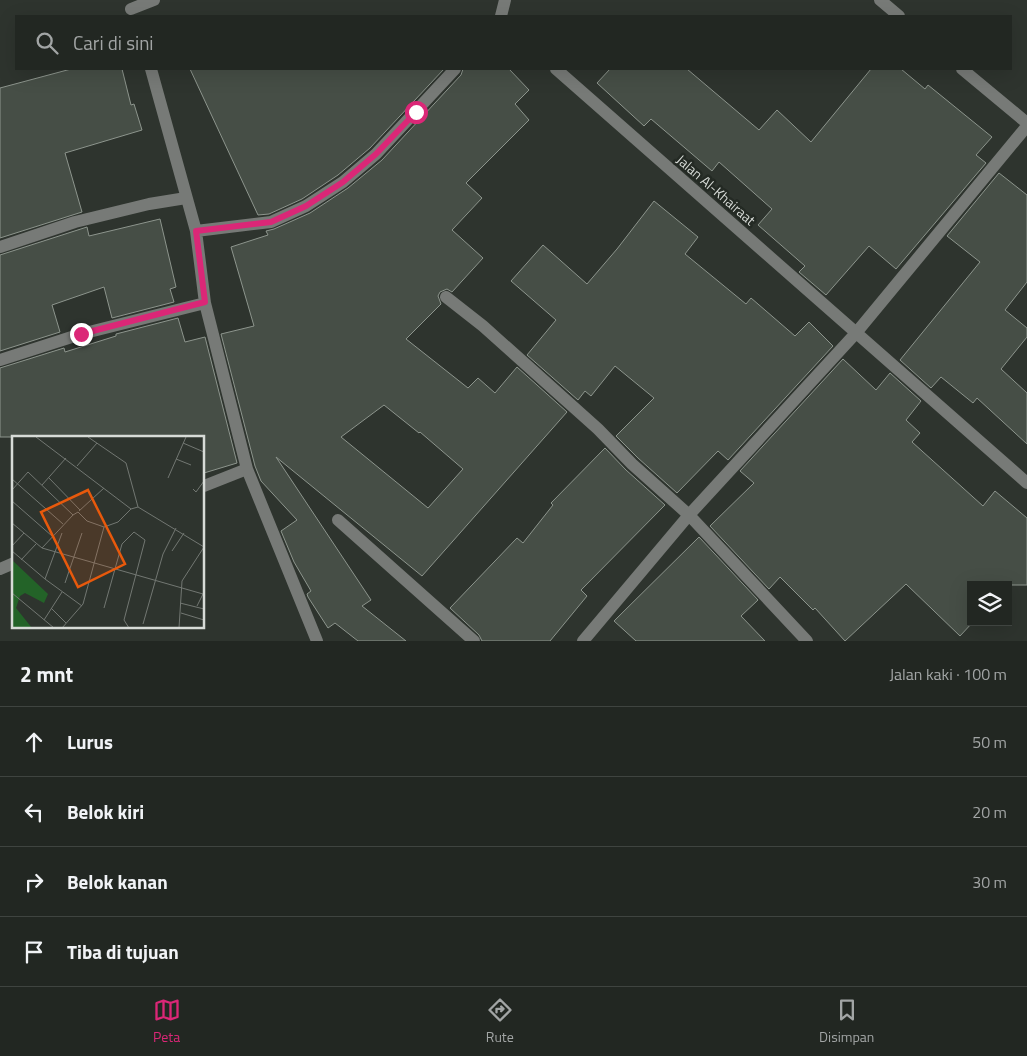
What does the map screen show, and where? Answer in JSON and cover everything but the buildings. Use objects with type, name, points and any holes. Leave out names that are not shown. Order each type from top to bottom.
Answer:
[{"type":"street","points":[[131,9],[154,0]]},
{"type":"street","points":[[501,15],[505,0]]},
{"type":"street","points":[[880,0],[898,15]]},
{"type":"street","points":[[151,70],[196,231],[205,302],[247,469],[317,641]]},
{"type":"street","points":[[196,231],[271,222],[306,206],[343,182],[376,154],[454,70]]},
{"type":"street","name":"Jalan Al-Khairaat","points":[[557,70],[1027,483]]},
{"type":"street","points":[[582,641],[689,515],[856,333],[1027,125],[963,70]]},
{"type":"street","points":[[0,247],[75,222],[149,204],[186,198]]},
{"type":"street","points":[[446,297],[483,326],[598,429],[632,464],[689,515],[807,641]]},
{"type":"street","points":[[0,360],[81,334],[205,302]]},
{"type":"street","points":[[205,486],[247,469]]},
{"type":"street","points":[[338,520],[474,641]]},
{"type":"street","points":[[0,569],[12,564]]},
{"type":"route","points":[[81,334],[205,302],[196,231],[271,222],[306,206],[343,182],[376,154],[416,112]]}]
